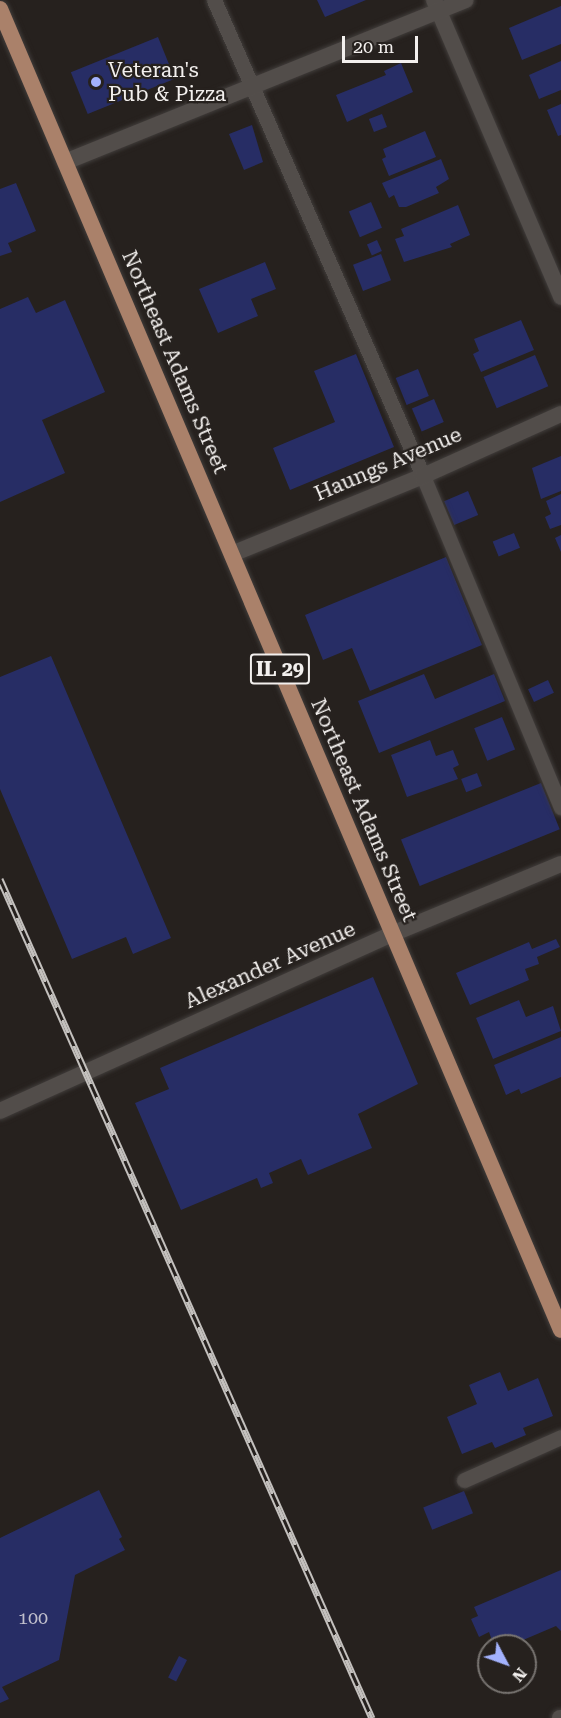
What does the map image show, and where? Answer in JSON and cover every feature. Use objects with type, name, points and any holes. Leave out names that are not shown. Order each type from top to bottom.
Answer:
[{"type":"main road","name":"Northeast Adams Street","points":[[0,9],[392,934],[554,1297],[561,1330]]},
{"type":"street","points":[[65,162],[250,87],[436,6],[466,0]]},
{"type":"street","points":[[436,6],[561,297]]},
{"type":"street","name":"Haungs Avenue","points":[[232,554],[423,476],[561,414]]},
{"type":"street","name":"Alexander Avenue","points":[[0,1111],[392,934],[561,864]]},
{"type":"lane","points":[[214,0],[250,87],[423,476],[561,807]]},
{"type":"lane","points":[[464,1480],[561,1437]]},
{"type":"building","points":[[317,0],[366,0],[325,17]]},
{"type":"building","points":[[561,6],[561,44],[522,60],[509,28]]},
{"type":"building","points":[[158,37],[175,79],[88,114],[71,72]]},
{"type":"building","points":[[561,61],[561,90],[539,99],[529,75]]},
{"type":"building","points":[[401,63],[413,92],[347,122],[336,95],[386,75],[384,71]]},
{"type":"building","points":[[561,104],[561,135],[558,136],[547,110]]},
{"type":"building","points":[[382,114],[387,127],[374,132],[369,119]]},
{"type":"building","points":[[252,125],[263,162],[244,170],[229,134]]},
{"type":"building","points":[[425,131],[436,157],[389,176],[382,159],[386,157],[383,149]]},
{"type":"building","points":[[441,159],[449,179],[436,187],[439,193],[406,207],[399,207],[394,195],[389,198],[382,183]]},
{"type":"building","points":[[16,183],[36,231],[8,243],[12,252],[0,256],[0,189]]},
{"type":"building","points":[[371,202],[382,228],[360,237],[349,211]]},
{"type":"building","points":[[458,205],[470,235],[450,244],[452,247],[404,262],[395,239],[404,236],[401,229]]},
{"type":"building","points":[[377,240],[382,251],[372,255],[367,244]]},
{"type":"building","points":[[381,254],[391,280],[363,291],[353,265]]},
{"type":"building","points":[[265,262],[276,289],[251,299],[258,316],[218,333],[199,289]]},
{"type":"building","points":[[28,297],[36,313],[65,300],[105,392],[42,420],[65,473],[0,502],[0,309]]},
{"type":"building","points":[[521,320],[534,350],[481,372],[473,354],[479,351],[474,339]]},
{"type":"building","points":[[356,354],[394,447],[290,490],[273,448],[335,422],[314,371]]},
{"type":"building","points":[[535,355],[548,386],[497,408],[483,377]]},
{"type":"building","points":[[418,369],[429,396],[407,405],[396,378]]},
{"type":"building","points":[[434,399],[444,422],[422,431],[412,408]]},
{"type":"building","points":[[561,456],[561,491],[541,499],[532,468]]},
{"type":"building","points":[[468,491],[478,515],[454,525],[444,501]]},
{"type":"building","points":[[561,494],[561,525],[550,529],[545,517],[551,514],[546,501]]},
{"type":"building","points":[[514,533],[520,548],[499,556],[493,542]]},
{"type":"building","points":[[561,535],[561,552],[555,538]]},
{"type":"building","points":[[446,557],[482,645],[370,691],[352,648],[323,660],[305,615]]},
{"type":"building","points":[[51,656],[171,938],[133,954],[126,937],[72,959],[0,789],[0,677]]},
{"type":"building","points":[[424,674],[435,699],[494,674],[505,701],[379,753],[358,701]]},
{"type":"building","points":[[548,680],[554,693],[534,702],[528,689]]},
{"type":"building","points":[[502,717],[515,749],[487,761],[474,728]]},
{"type":"building","points":[[430,740],[436,756],[453,750],[459,765],[453,768],[458,779],[407,797],[391,755]]},
{"type":"building","points":[[477,773],[482,786],[466,792],[461,779]]},
{"type":"building","points":[[541,783],[560,829],[420,886],[401,840]]},
{"type":"building","points":[[556,939],[560,947],[537,957],[539,964],[525,969],[529,980],[470,1005],[456,973],[529,942],[532,949]]},
{"type":"building","points":[[373,977],[418,1084],[358,1114],[372,1148],[308,1175],[301,1159],[269,1173],[273,1183],[261,1188],[257,1178],[181,1210],[135,1103],[169,1089],[160,1068]]},
{"type":"building","points":[[519,1000],[526,1017],[553,1006],[561,1031],[493,1059],[476,1018]]},
{"type":"building","points":[[561,1037],[561,1077],[521,1094],[519,1089],[506,1095],[494,1065]]},
{"type":"building","points":[[500,1372],[508,1391],[538,1378],[553,1416],[523,1428],[526,1435],[495,1448],[492,1442],[462,1454],[447,1417],[477,1404],[469,1385]]},
{"type":"building","points":[[99,1490],[122,1537],[119,1539],[125,1550],[75,1575],[59,1660],[2,1687],[9,1699],[0,1703],[0,1538]]},
{"type":"building","points":[[464,1491],[473,1513],[432,1530],[423,1507]]},
{"type":"building","points":[[561,1570],[561,1631],[556,1626],[537,1634],[490,1634],[489,1632],[478,1634],[471,1619],[478,1616],[474,1607]]},
{"type":"building","points":[[179,1656],[187,1660],[176,1681],[168,1677]]},
{"type":"railway","points":[[0,879],[372,1718]]},
{"type":"place","name":"Veteran's Pub & Pizza","points":[[96,82]]}]
